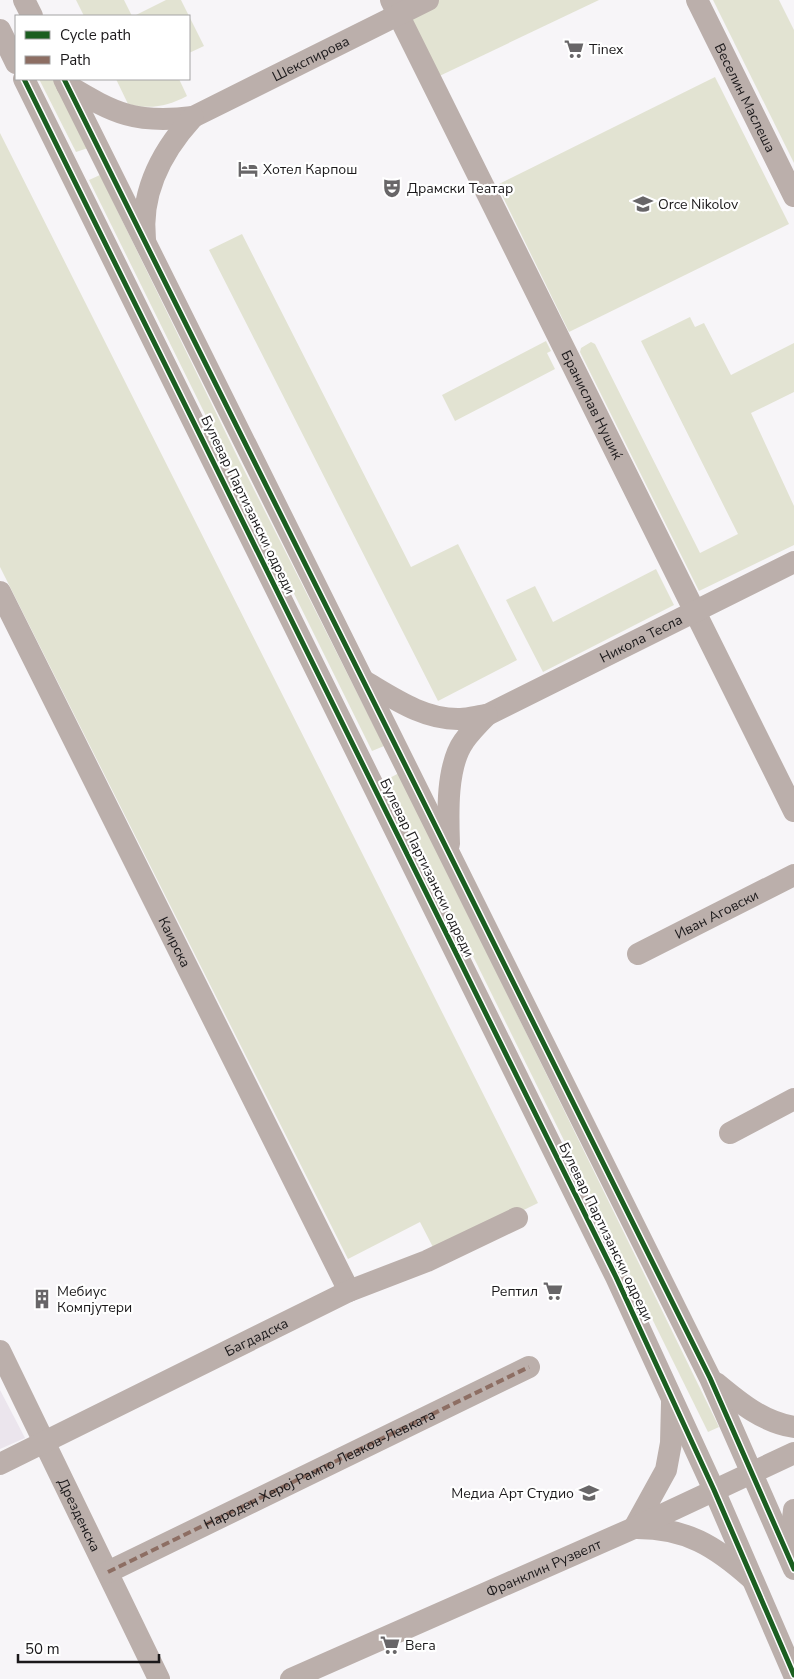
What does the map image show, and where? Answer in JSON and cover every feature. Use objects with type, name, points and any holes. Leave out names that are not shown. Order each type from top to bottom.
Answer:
[{"type":"street","points":[[24,0],[32,15]]},
{"type":"street","name":"Шекспирова","points":[[65,82],[99,105],[130,116],[160,121],[192,117],[394,7],[428,0]]},
{"type":"street","name":"Веселин Маслеша","points":[[696,0],[794,196]]},
{"type":"street","name":"Бранислав Нушиќ","points":[[394,7],[794,810]]},
{"type":"street","points":[[0,30],[15,61]]},
{"type":"street","name":"Булевар Партизански одреди","points":[[24,80],[369,775],[672,1397],[794,1675]]},
{"type":"street","name":"Булевар Партизански одреди","points":[[65,82],[710,1378],[791,1562]]},
{"type":"street","name":"Шекспирова","points":[[146,246],[144,225],[146,210],[157,169],[168,146],[192,117]]},
{"type":"street","name":"Никола Тесла","points":[[364,681],[402,703],[431,716],[460,719],[486,715],[794,562]]},
{"type":"street","name":"Каирска","points":[[2,601],[349,1291]]},
{"type":"street","name":"Никола Тесла","points":[[449,852],[447,810],[455,763],[463,742],[486,715]]},
{"type":"street","name":"Иван Аговски","points":[[638,954],[794,875]]},
{"type":"street","points":[[730,1133],[794,1099]]},
{"type":"street","name":"Багдадска","points":[[0,1464],[349,1291],[427,1261],[518,1218]]},
{"type":"street","name":"Дрезденска","points":[[0,1351],[46,1442],[159,1679]]},
{"type":"street","name":"Народен Херој Рампо Левков-Левката","points":[[108,1572],[530,1367]]},
{"type":"street","points":[[710,1378],[752,1411],[774,1422],[794,1428]]},
{"type":"street","points":[[672,1397],[671,1443],[666,1470],[634,1528],[661,1528],[702,1541],[729,1559],[754,1581]]},
{"type":"street","name":"Франклин Рузвелт","points":[[292,1679],[634,1528],[794,1453]]},
{"type":"street","points":[[791,1562],[794,1510]]},
{"type":"shaded area","points":[[0,1390],[25,1438],[0,1449]]},
{"type":"green space","points":[[76,0],[124,0],[132,15],[84,15]]},
{"type":"green space","points":[[166,0],[181,0],[188,15],[136,15]]},
{"type":"green space","points":[[428,0],[599,0],[431,80],[398,15]]},
{"type":"green space","points":[[713,0],[779,0],[794,30],[794,163]]},
{"type":"green space","points":[[190,18],[204,46],[190,53]]},
{"type":"green space","name":"Orce Nikolov","points":[[715,77],[789,224],[569,332],[497,185]]},
{"type":"green space","points":[[40,80],[54,80],[88,148],[76,152]]},
{"type":"green space","points":[[116,80],[179,80],[187,96],[159,106],[144,107],[128,104]]},
{"type":"green space","points":[[0,133],[538,1203],[436,1253],[420,1222],[348,1259],[0,567]]},
{"type":"green space","points":[[100,175],[240,462],[384,746],[372,751],[89,180]]},
{"type":"green space","points":[[242,234],[411,567],[458,544],[517,660],[438,701],[209,250]]},
{"type":"green space","points":[[690,317],[695,327],[704,323],[731,375],[794,343],[794,392],[751,413],[794,506],[794,545],[699,591],[580,352],[581,348],[591,342],[595,344],[700,553],[738,534],[641,341]]},
{"type":"green space","points":[[546,341],[551,351],[547,353],[555,369],[455,421],[442,395]]},
{"type":"green space","points":[[656,569],[674,605],[543,672],[506,600],[535,586],[553,622]]},
{"type":"green space","points":[[399,773],[719,1427],[708,1432],[386,780]]},
{"type":"marked path","points":[[108,1572],[529,1367]]},
{"type":"cycle path","points":[[24,80],[616,1277],[714,1490],[794,1675]]},
{"type":"cycle path","points":[[64,80],[710,1378],[794,1569]]},
{"type":"place","name":"Tinex","points":[[574,49]]},
{"type":"place","name":"Хотел Карпош","points":[[248,169]]},
{"type":"place","name":"Драмски Театар","points":[[392,188]]},
{"type":"place","name":"Orce Nikolov","points":[[643,204]]},
{"type":"place","name":"Рептил","points":[[553,1291]]},
{"type":"place","name":"Мебиус Компјутери","points":[[42,1299]]},
{"type":"place","name":"Медиа Арт Студио","points":[[589,1493]]},
{"type":"place","name":"Вега","points":[[390,1645]]}]
